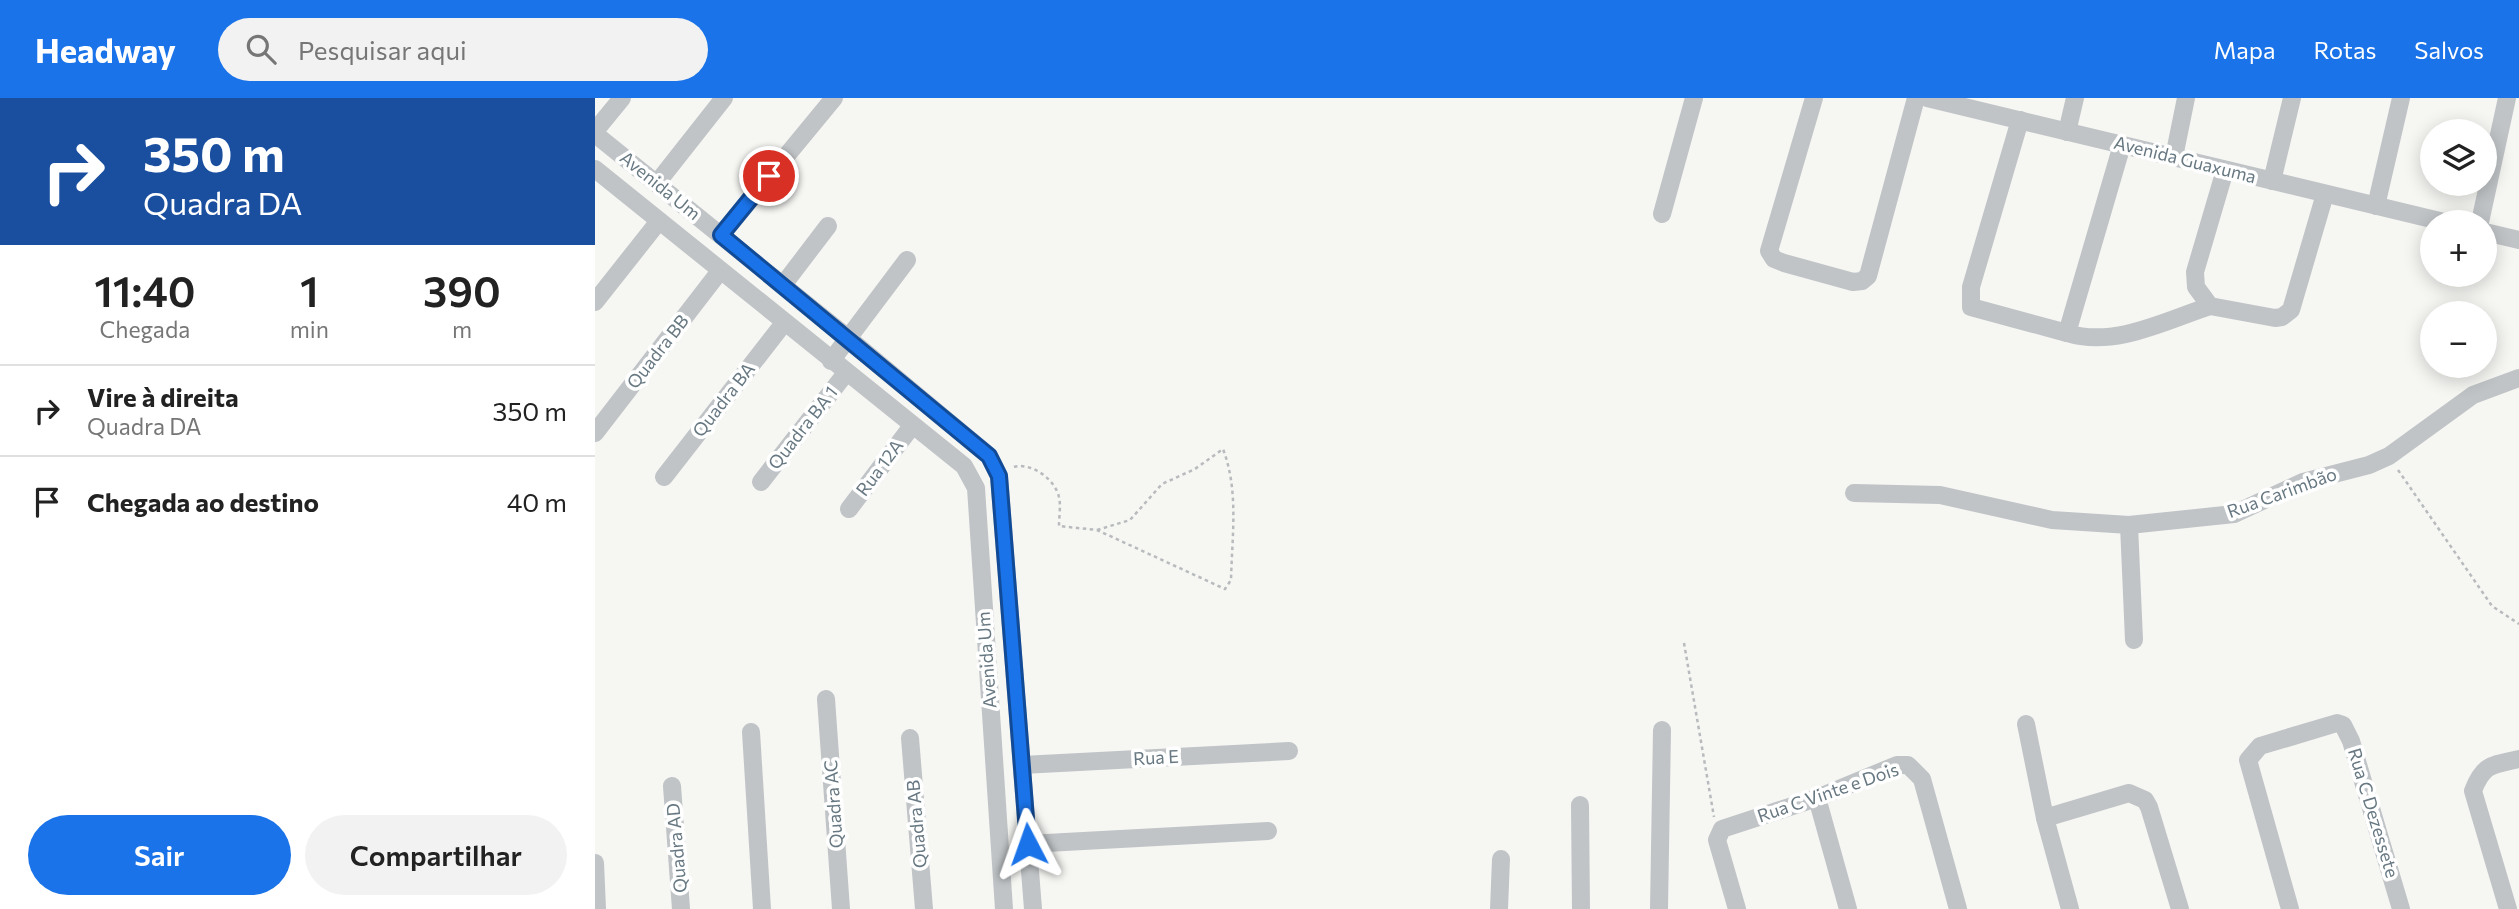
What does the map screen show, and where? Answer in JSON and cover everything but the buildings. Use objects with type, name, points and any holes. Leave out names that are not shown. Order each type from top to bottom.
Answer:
[{"type":"street","points":[[595,132],[622,98]]},
{"type":"street","points":[[657,183],[724,98]]},
{"type":"street","points":[[721,235],[834,98]]},
{"type":"street","points":[[1662,214],[1694,98]]},
{"type":"street","points":[[1814,98],[1769,251],[1774,259],[1783,264],[1853,282],[1862,281],[1868,276],[1916,98]]},
{"type":"street","name":"Avenida Guaxuma","points":[[1927,98],[1961,102],[2067,132],[2420,216]]},
{"type":"street","points":[[2067,132],[2075,98]]},
{"type":"street","points":[[2174,157],[2186,98]]},
{"type":"street","points":[[2272,181],[2292,98]]},
{"type":"street","points":[[2376,206],[2401,98]]},
{"type":"street","points":[[2483,210],[2507,98]]},
{"type":"street","points":[[2020,120],[1971,287],[1971,307],[2085,338],[2121,336],[2210,306],[2282,317],[2291,310],[2325,194]]},
{"type":"street","name":"Avenida Um","points":[[595,132],[989,456],[999,476],[1033,909]]},
{"type":"street","points":[[2067,333],[2122,145]]},
{"type":"street","name":"Avenida Um","points":[[595,170],[964,466],[976,488],[1004,909]]},
{"type":"street","points":[[2210,306],[2196,287],[2195,272],[2225,170]]},
{"type":"street","points":[[595,302],[659,221]]},
{"type":"street","points":[[783,285],[828,226]]},
{"type":"street","points":[[2497,235],[2519,240]]},
{"type":"street","points":[[831,361],[907,260]]},
{"type":"street","name":"Quadra BB","points":[[595,433],[720,271]]},
{"type":"street","name":"Quadra BA","points":[[664,477],[783,323]]},
{"type":"street","name":"Quadra BA 1","points":[[761,482],[846,373]]},
{"type":"street","name":"Rua Carimbão","points":[[1854,493],[1940,495],[2052,520],[2129,525],[2234,514],[2303,482],[2369,465],[2389,456],[2473,395],[2519,378]]},
{"type":"street","name":"Rua 12A","points":[[849,509],[912,426]]},
{"type":"street","points":[[2129,525],[2134,640]]},
{"type":"street","name":"Quadra AC","points":[[826,699],[841,909]]},
{"type":"street","points":[[2027,723],[2045,818],[2070,909]]},
{"type":"street","name":"Rua C Dezessete","points":[[2290,909],[2248,760],[2260,746],[2337,723],[2343,726],[2351,741],[2401,909]]},
{"type":"street","points":[[1659,909],[1662,730]]},
{"type":"street","points":[[751,732],[762,909]]},
{"type":"street","name":"Quadra AB","points":[[910,738],[925,909]]},
{"type":"street","name":"Rua E","points":[[1023,774],[1289,751]]},
{"type":"street","points":[[2508,909],[2473,792],[2479,774],[2489,766],[2519,759]]},
{"type":"street","name":"Rua C Vinte e Dois","points":[[1717,834],[1722,829],[1817,798],[1897,765],[1908,765],[1921,779],[1958,909]]},
{"type":"street","points":[[995,784],[1023,774]]},
{"type":"street","name":"Quadra AD","points":[[672,786],[681,909]]},
{"type":"street","points":[[2045,818],[2129,793],[2145,800],[2180,909]]},
{"type":"street","points":[[1817,798],[1848,909]]},
{"type":"street","points":[[1580,805],[1581,909]]},
{"type":"street","points":[[1028,844],[1268,831]]},
{"type":"street","points":[[1717,834],[1737,909]]},
{"type":"street","points":[[1499,909],[1501,859]]},
{"type":"street","points":[[595,863],[597,909]]},
{"type":"path","points":[[999,476],[1020,465],[1032,468],[1050,480],[1059,496],[1059,526],[1097,530],[1225,589],[1231,580],[1234,499],[1230,467],[1223,449],[1195,469],[1161,484],[1130,520],[1097,530]]},
{"type":"path","points":[[2389,456],[2492,606],[2519,624]]},
{"type":"path","points":[[1684,643],[1699,746],[1717,834]]},
{"type":"route","points":[[769,176],[721,235],[989,456],[999,476],[1028,844]]}]
